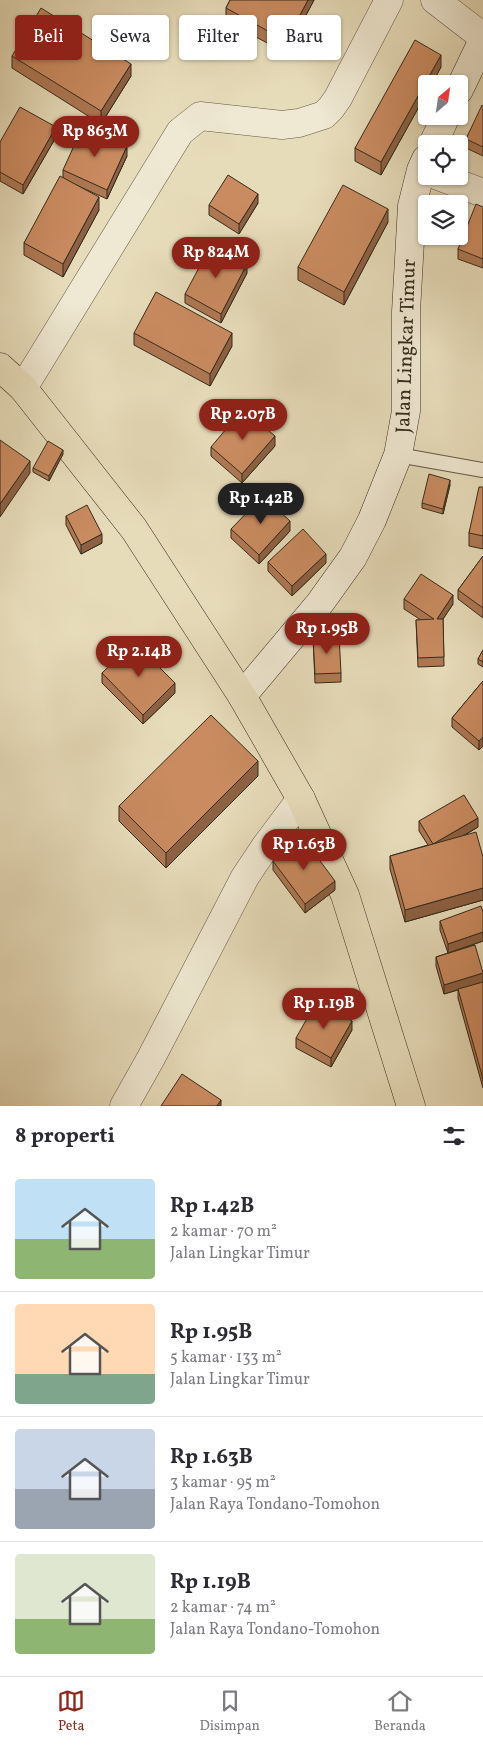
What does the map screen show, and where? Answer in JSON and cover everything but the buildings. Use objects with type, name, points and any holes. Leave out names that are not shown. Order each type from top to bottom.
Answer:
[{"type":"highway","points":[[0,367],[23,388],[134,529],[242,696],[301,799],[345,895],[412,1106]]},
{"type":"street","points":[[23,388],[180,132],[200,116],[282,125],[299,123],[324,115],[338,98],[389,0]]},
{"type":"street","points":[[435,0],[483,38],[466,75]]},
{"type":"street","name":"Jalan Lingkar Timur","points":[[242,696],[320,603],[352,557],[372,520],[398,455],[406,411],[406,312],[412,206],[421,185]]},
{"type":"street","points":[[465,185],[483,193]]},
{"type":"street","points":[[124,1106],[152,1058],[245,877],[301,799]]},
{"type":"lane","points":[[398,455],[483,470]]}]
